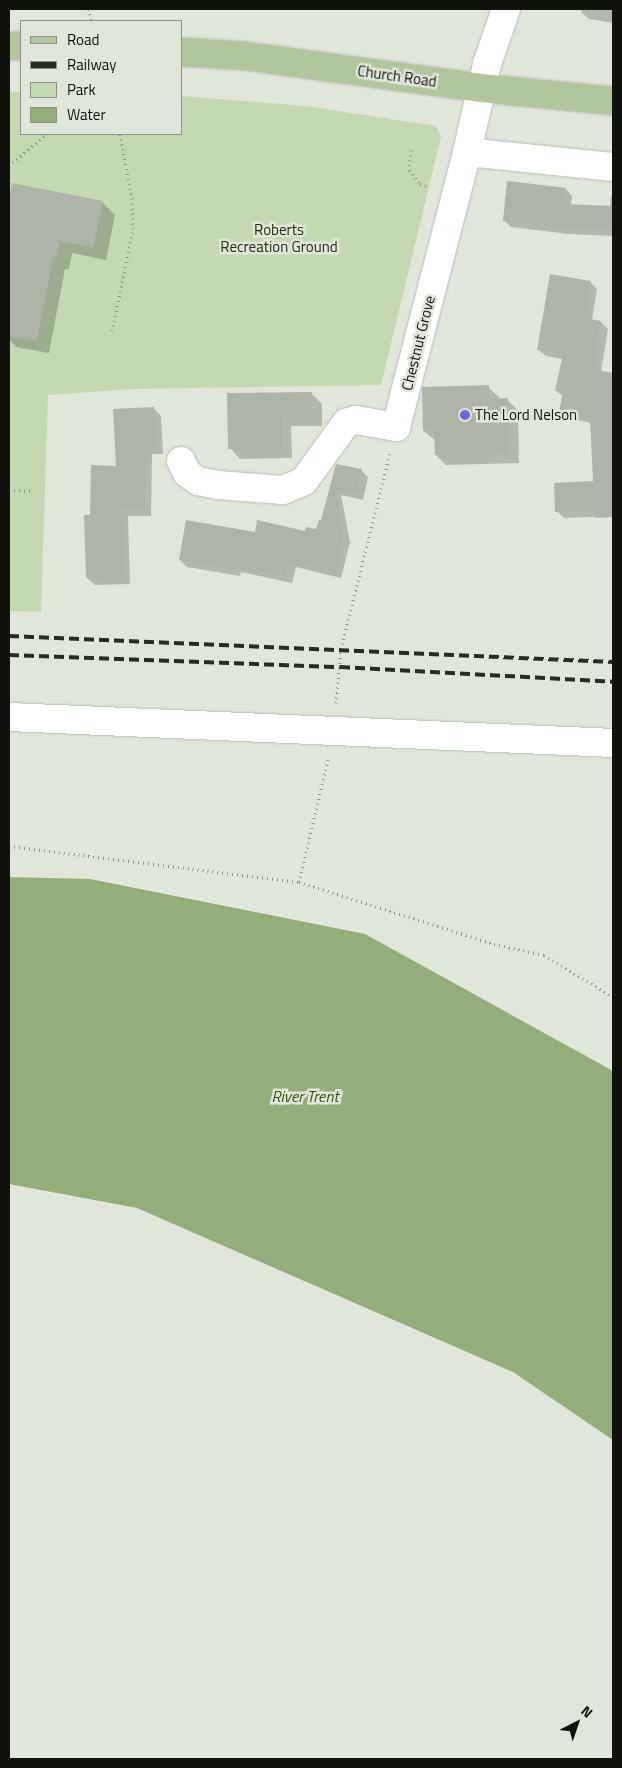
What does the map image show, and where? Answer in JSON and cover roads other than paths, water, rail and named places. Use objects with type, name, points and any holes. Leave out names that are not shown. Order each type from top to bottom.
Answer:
[{"type":"main road","name":"Church Road","points":[[182,52],[246,56],[481,88],[613,101]]},
{"type":"street","name":"Chestnut Grove","points":[[180,461],[186,474],[198,481],[218,485],[283,490],[304,481],[346,423],[356,420],[396,427],[467,152],[486,64],[506,9]]},
{"type":"street","points":[[467,152],[613,167]]},
{"type":"street","points":[[9,717],[613,743]]},
{"type":"water","name":"River Trent","points":[[9,877],[90,879],[365,934],[613,1071],[613,1440],[513,1372],[137,1208],[9,1184]]},
{"type":"railway","points":[[9,636],[613,662]]},
{"type":"railway","points":[[9,655],[340,667],[613,682]]},
{"type":"place","name":"The Lord Nelson","points":[[465,415]]},
{"type":"park label","name":"Roberts Recreation Ground","points":[[279,238]]}]
